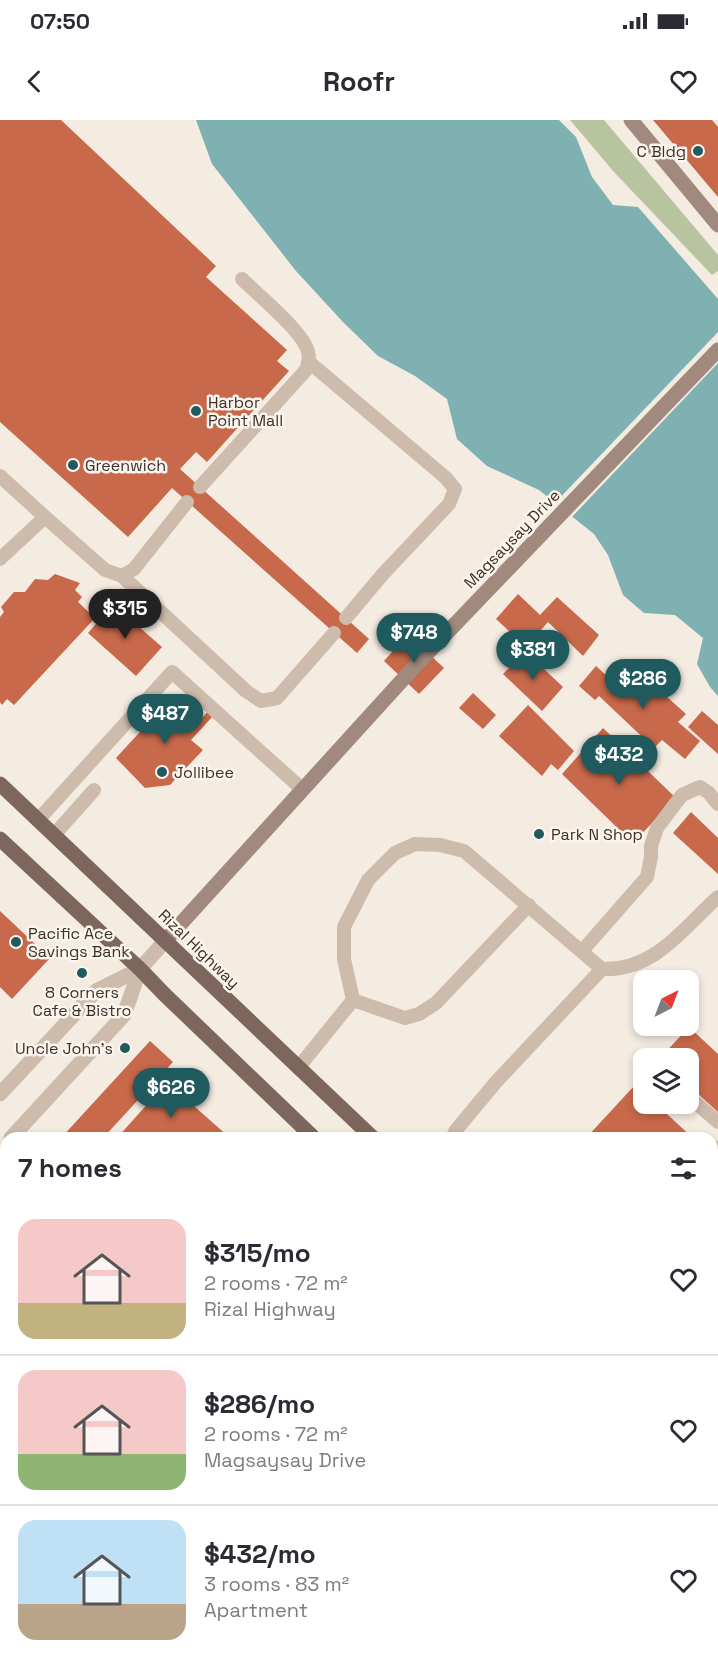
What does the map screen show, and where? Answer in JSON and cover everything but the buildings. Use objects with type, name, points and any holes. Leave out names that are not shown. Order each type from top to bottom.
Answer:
[{"type":"main road","points":[[631,120],[718,225]]},
{"type":"main road","name":"Magsaysay Drive","points":[[165,941],[416,665],[718,350]]},
{"type":"main road","name":"Rizal Highway","points":[[0,784],[367,1132]]},
{"type":"main road","points":[[0,839],[140,969],[308,1132]]},
{"type":"street","points":[[0,1094],[96,991],[140,969],[165,941]]},
{"type":"street","points":[[16,1132],[124,1015],[140,969]]},
{"type":"lane","points":[[200,487],[306,370],[309,362],[308,351],[302,337],[242,279]]},
{"type":"lane","points":[[309,362],[446,478],[455,489],[449,504],[383,574],[346,618]]},
{"type":"lane","points":[[0,476],[105,570],[122,576],[246,691],[261,701],[277,698],[334,633]]},
{"type":"lane","points":[[122,576],[134,569],[187,502]]},
{"type":"lane","points":[[0,559],[45,517]]},
{"type":"lane","points":[[38,820],[172,672],[302,789]]},
{"type":"lane","points":[[582,951],[647,877],[652,838],[682,795],[700,787],[710,793],[718,804]]},
{"type":"lane","points":[[54,835],[94,790]]},
{"type":"lane","points":[[353,1000],[344,959],[344,927],[368,880],[395,853],[415,844],[440,845],[464,851],[602,969],[630,967],[650,959],[664,949],[718,897]]},
{"type":"lane","points":[[353,1000],[405,1018],[419,1014],[436,1003],[529,905]]},
{"type":"lane","points":[[455,1132],[496,1082],[602,969]]},
{"type":"lane","points":[[298,1068],[353,1000]]},
{"type":"lane","points":[[699,1106],[718,1122]]},
{"type":"green space","points":[[570,120],[604,120],[718,255],[718,271],[712,275],[614,172]]},
{"type":"water","points":[[196,120],[559,120],[576,137],[592,177],[613,205],[638,207],[718,299],[718,696],[697,664],[703,638],[675,615],[644,613],[623,595],[608,555],[594,534],[539,490],[487,466],[457,439],[447,399],[415,376],[378,356],[296,271],[212,164]]},
{"type":"pier","points":[[718,332],[718,363],[570,519],[553,505]]},
{"type":"place","name":"C Bldg","points":[[698,151]]},
{"type":"place","name":"Harbor Point Mall","points":[[196,411]]},
{"type":"place","name":"Greenwich","points":[[73,465]]},
{"type":"place","name":"Jollibee","points":[[162,772]]},
{"type":"place","name":"Park N Shop","points":[[539,834]]},
{"type":"place","name":"Pacific Ace Savings Bank","points":[[16,942]]},
{"type":"place","name":"8 Corners Cafe & Bistro","points":[[82,973]]},
{"type":"place","name":"Uncle John's","points":[[125,1048]]}]
